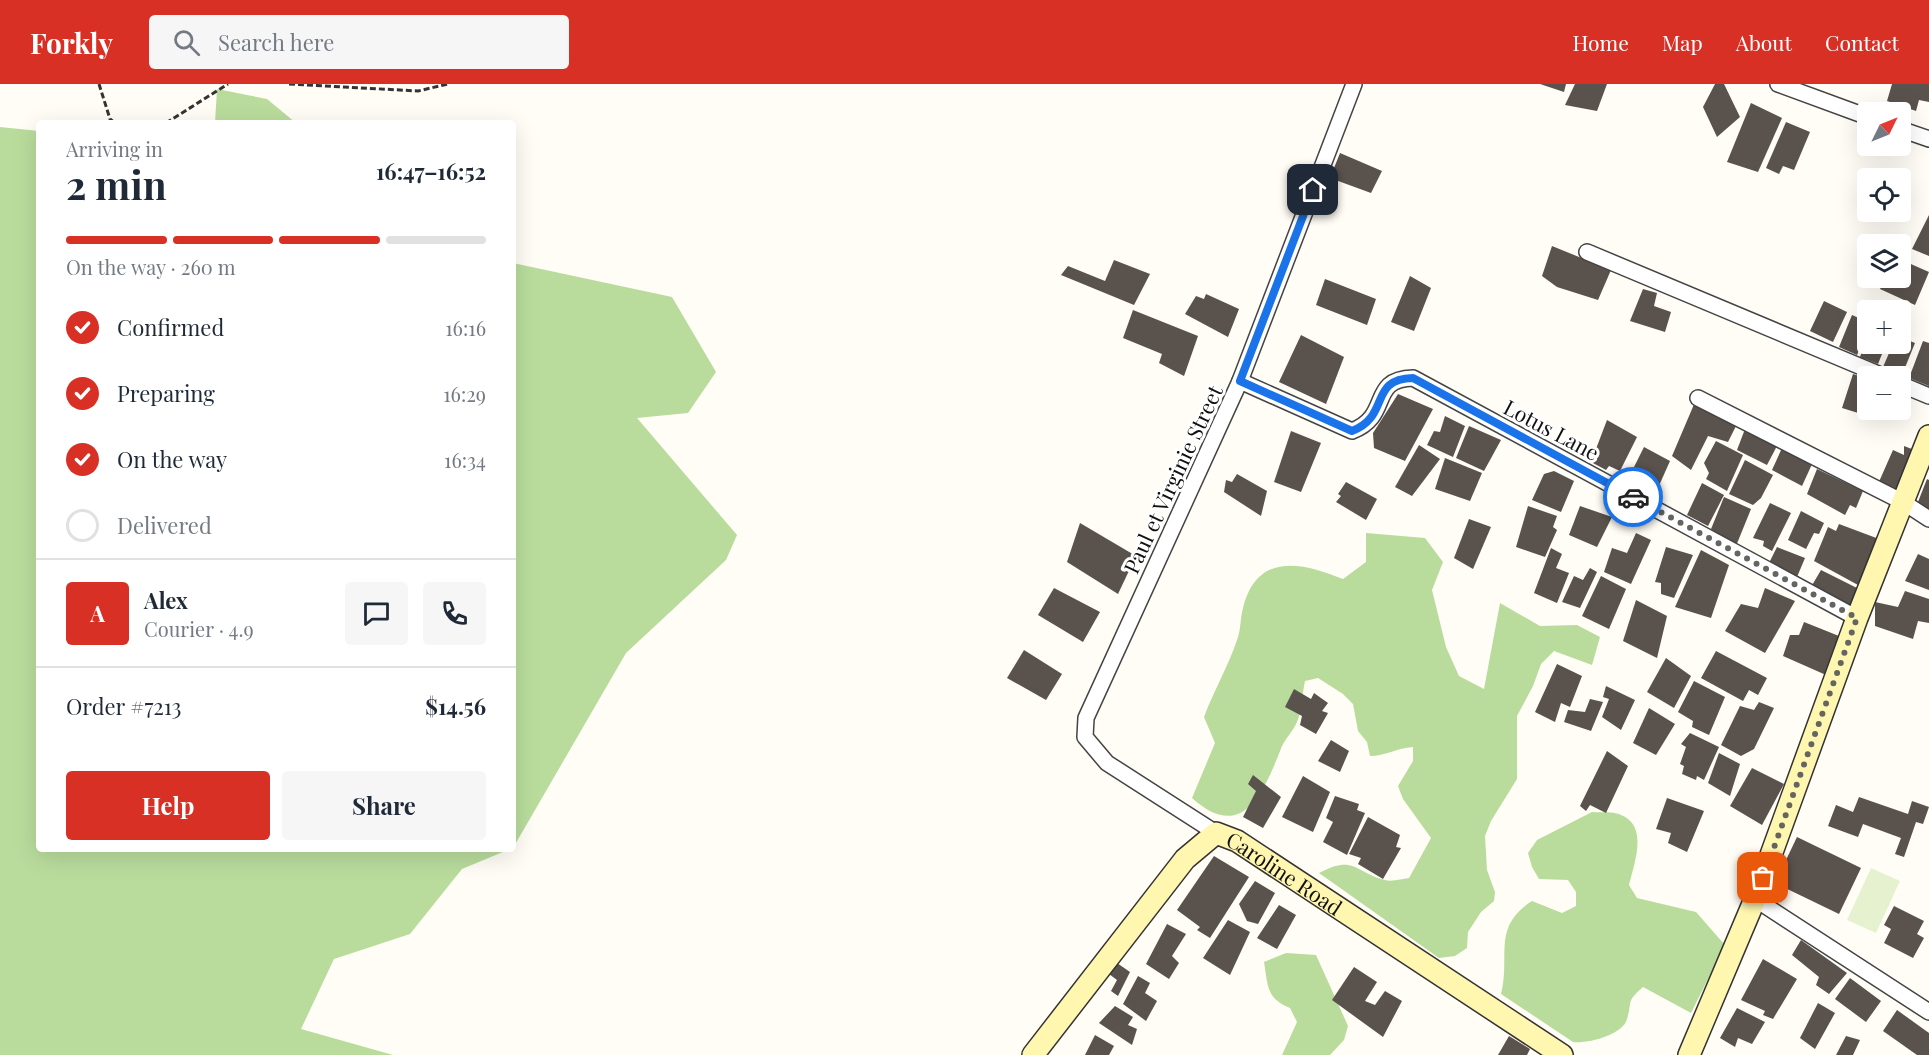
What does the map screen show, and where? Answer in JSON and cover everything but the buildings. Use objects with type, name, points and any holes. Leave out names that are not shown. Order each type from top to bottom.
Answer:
[{"type":"main road","points":[[1689,1055],[1755,900],[1857,618],[1929,436]]},
{"type":"main road","name":"Caroline Road","points":[[1033,1055],[1185,859],[1216,833],[1237,840],[1562,1055]]},
{"type":"street","name":"Paul et Virginie Street","points":[[1216,833],[1107,763],[1086,737],[1086,718],[1240,381],[1354,84]]},
{"type":"street","points":[[1778,84],[1857,113]]},
{"type":"street","points":[[1911,133],[1929,139]]},
{"type":"street","points":[[1587,252],[1859,366]]},
{"type":"street","name":"Lotus Lane","points":[[1240,381],[1352,431],[1365,426],[1377,413],[1385,387],[1398,378],[1413,378],[1857,618]]},
{"type":"street","points":[[1911,389],[1929,396]]},
{"type":"street","points":[[1698,398],[1903,502],[1929,519]]},
{"type":"street","points":[[1755,900],[1929,1012]]},
{"type":"path","points":[[99,84],[111,120]]},
{"type":"path","points":[[171,120],[228,84]]},
{"type":"path","points":[[290,84],[418,91],[448,84]]},
{"type":"green space","points":[[217,89],[267,99],[292,120],[215,120]]},
{"type":"green space","points":[[0,127],[36,131],[36,852],[503,852],[462,869],[410,934],[334,959],[301,1029],[393,1055],[0,1055]]},
{"type":"green space","points":[[516,264],[672,297],[716,372],[688,413],[637,418],[737,535],[726,560],[626,653],[516,843]]},
{"type":"green space","points":[[1366,533],[1425,538],[1443,562],[1432,590],[1446,647],[1459,676],[1484,689],[1500,603],[1540,626],[1577,625],[1600,637],[1592,665],[1554,651],[1541,664],[1533,686],[1517,716],[1517,779],[1491,821],[1485,836],[1487,870],[1495,892],[1494,901],[1481,912],[1468,932],[1467,948],[1455,956],[1439,958],[1319,873],[1340,865],[1348,865],[1385,880],[1409,878],[1431,838],[1403,799],[1398,786],[1413,761],[1413,747],[1370,756],[1367,742],[1358,731],[1353,704],[1343,694],[1318,678],[1305,681],[1297,722],[1282,746],[1260,794],[1250,806],[1239,814],[1226,816],[1210,811],[1192,798],[1215,743],[1204,717],[1237,640],[1243,608],[1250,590],[1259,577],[1283,566],[1312,568],[1343,579],[1366,562]]},
{"type":"green space","points":[[1592,812],[1621,815],[1630,820],[1635,828],[1636,857],[1629,885],[1637,898],[1696,912],[1725,945],[1691,1013],[1643,987],[1630,1002],[1627,1019],[1619,1030],[1595,1040],[1573,1042],[1501,994],[1504,980],[1505,943],[1511,921],[1532,901],[1562,913],[1576,906],[1576,892],[1568,880],[1539,879],[1528,853],[1537,840]]},
{"type":"green space","points":[[1871,868],[1900,881],[1876,933],[1847,920]]},
{"type":"green space","points":[[1286,953],[1316,955],[1348,1026],[1344,1040],[1330,1055],[1282,1055],[1297,1022],[1290,1008],[1272,995],[1264,962]]},
{"type":"way so far","points":[[1633,497],[1857,618],[1763,878]]},
{"type":"route","points":[[1313,190],[1240,381],[1352,431],[1365,426],[1377,413],[1385,387],[1398,378],[1413,378],[1633,497]]}]
